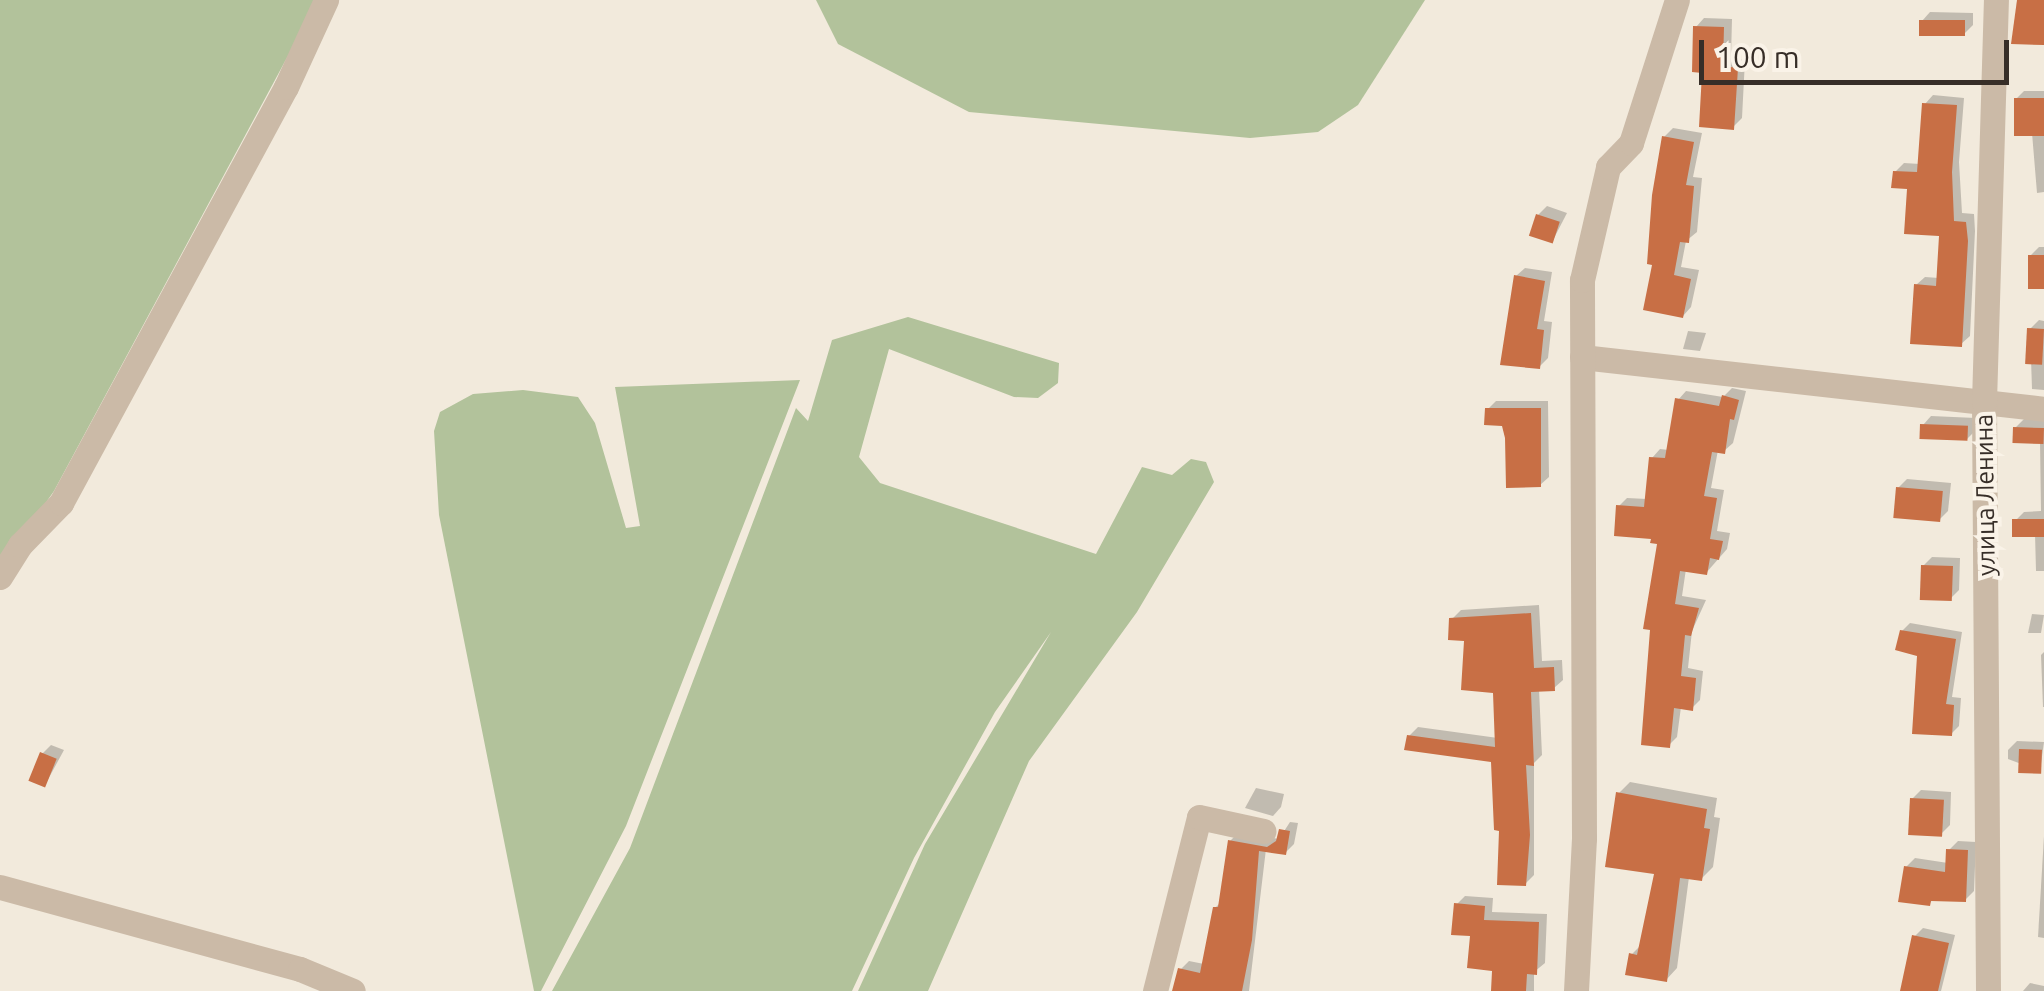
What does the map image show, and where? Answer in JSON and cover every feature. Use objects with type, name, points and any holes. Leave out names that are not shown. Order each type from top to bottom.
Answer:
[{"type":"street","points":[[0,578],[20,544],[61,502],[286,87],[326,0]]},
{"type":"street","points":[[1576,991],[1584,838],[1582,280],[1608,167],[1630,143],[1676,0]]},
{"type":"street","name":"улица Ленина","points":[[1988,991],[1984,402],[1996,0]]},
{"type":"street","points":[[1582,358],[2044,409]]},
{"type":"street","points":[[1156,991],[1199,817],[1263,831]]},
{"type":"street","points":[[0,887],[300,969],[353,991]]},
{"type":"green space","points":[[0,0],[318,0],[54,491],[0,568]]},
{"type":"green space","points":[[816,0],[1425,0],[1358,105],[1318,132],[1250,138],[969,112],[838,44]]},
{"type":"green space","points":[[908,317],[1059,363],[1058,383],[1038,398],[1014,397],[889,349],[859,457],[880,483],[1096,554],[1142,467],[1172,475],[1191,459],[1206,462],[1214,482],[1137,612],[1029,761],[928,991],[858,991],[925,844],[1051,632],[995,712],[914,858],[852,991],[552,991],[630,848],[796,408],[808,421],[832,340]]},
{"type":"green space","points":[[800,380],[626,826],[541,991],[534,991],[439,515],[434,431],[440,412],[473,394],[523,390],[578,397],[595,423],[626,528],[640,526],[615,387]]},
{"type":"building","points":[[2017,0],[2044,0],[2044,45],[2011,44]]},
{"type":"building","points":[[1919,20],[1965,20],[1965,36],[1919,36]]},
{"type":"building","points":[[1693,26],[1724,27],[1723,66],[1738,68],[1734,130],[1699,127],[1702,73],[1692,72]]},
{"type":"building","points":[[2014,98],[2044,98],[2044,136],[2014,136]]},
{"type":"building","points":[[1922,103],[1957,105],[1952,172],[1954,221],[1966,222],[1968,241],[1962,347],[1910,344],[1914,284],[1936,286],[1939,236],[1904,234],[1907,189],[1891,188],[1893,171],[1917,172]]},
{"type":"building","points":[[1662,136],[1694,142],[1686,185],[1694,186],[1689,243],[1680,242],[1674,275],[1691,279],[1683,318],[1643,310],[1652,265],[1647,264],[1652,195]]},
{"type":"building","points":[[1536,214],[1560,222],[1553,244],[1529,236]]},
{"type":"building","points":[[2028,255],[2044,255],[2044,289],[2028,289]]},
{"type":"building","points":[[1514,275],[1545,281],[1537,329],[1544,330],[1540,369],[1500,365]]},
{"type":"building","points":[[2027,328],[2044,329],[2042,365],[2025,364]]},
{"type":"building","points":[[1722,395],[1739,400],[1734,420],[1730,419],[1725,454],[1712,452],[1704,496],[1717,498],[1710,539],[1723,541],[1719,560],[1710,558],[1707,575],[1680,571],[1675,604],[1699,608],[1691,636],[1685,635],[1681,676],[1696,678],[1693,711],[1674,708],[1670,748],[1641,745],[1650,630],[1643,629],[1657,544],[1650,543],[1651,539],[1614,536],[1616,505],[1644,507],[1649,457],[1665,458],[1675,398],[1719,406]]},
{"type":"building","points":[[1485,408],[1541,408],[1541,487],[1506,488],[1502,426],[1484,425]]},
{"type":"building","points":[[1920,424],[1968,426],[1967,441],[1919,439]]},
{"type":"building","points":[[2013,427],[2044,428],[2043,444],[2012,443]]},
{"type":"building","points":[[1896,487],[1943,491],[1940,522],[1893,518]]},
{"type":"building","points":[[2012,519],[2044,519],[2044,537],[2012,537]]},
{"type":"building","points":[[1921,565],[1953,566],[1952,601],[1920,600]]},
{"type":"building","points":[[1531,613],[1534,668],[1554,667],[1555,691],[1531,692],[1534,766],[1526,765],[1530,835],[1526,886],[1497,885],[1499,831],[1494,830],[1491,762],[1404,750],[1407,735],[1495,747],[1493,693],[1461,690],[1464,641],[1448,640],[1449,618]]},
{"type":"building","points":[[1900,630],[1956,639],[1946,704],[1954,705],[1952,736],[1912,734],[1917,656],[1895,650]]},
{"type":"building","points":[[2019,749],[2042,750],[2041,774],[2018,773]]},
{"type":"building","points":[[40,752],[57,759],[45,787],[28,781]]},
{"type":"building","points":[[1616,792],[1707,809],[1704,828],[1710,829],[1702,881],[1680,878],[1667,982],[1625,975],[1629,953],[1637,955],[1654,874],[1605,867]]},
{"type":"building","points":[[1910,798],[1944,800],[1942,837],[1908,835]]},
{"type":"building","points":[[1279,829],[1290,831],[1286,855],[1259,851],[1252,940],[1242,991],[1172,991],[1178,968],[1200,973],[1213,907],[1218,907],[1228,840],[1267,847],[1276,841]]},
{"type":"building","points":[[1946,849],[1968,850],[1966,902],[1931,901],[1930,906],[1898,902],[1904,866],[1945,872]]},
{"type":"building","points":[[1454,903],[1485,906],[1484,920],[1539,922],[1537,975],[1527,974],[1526,991],[1491,991],[1492,971],[1467,968],[1470,936],[1451,935]]},
{"type":"building","points":[[1912,935],[1949,943],[1938,991],[1900,991]]}]
